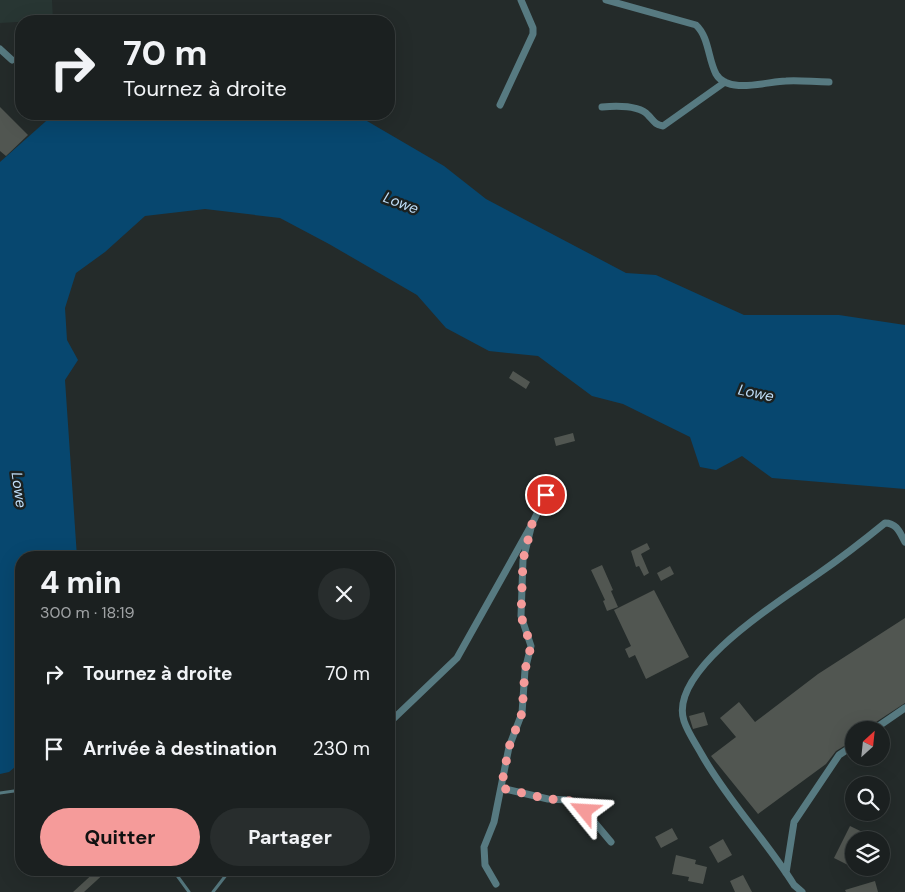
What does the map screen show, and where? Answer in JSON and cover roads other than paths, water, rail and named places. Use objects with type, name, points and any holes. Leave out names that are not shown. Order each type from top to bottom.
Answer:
[{"type":"street","points":[[500,105],[533,34],[533,28],[521,0]]},
{"type":"street","points":[[606,0],[696,25],[706,44],[716,74],[725,82],[745,86],[786,81],[829,82]]},
{"type":"street","points":[[0,49],[12,60]]},
{"type":"street","points":[[602,107],[644,112],[653,122],[663,126],[725,82]]},
{"type":"street","points":[[395,717],[457,658],[532,524],[546,495]]},
{"type":"street","points":[[802,892],[794,885],[712,772],[691,736],[683,720],[687,691],[708,661],[762,611],[842,556],[885,523],[892,524],[899,529],[905,542]]},
{"type":"street","points":[[496,884],[486,865],[484,847],[494,822],[509,747],[522,713],[525,670],[531,646],[521,616],[523,560],[532,524]]},
{"type":"street","points":[[886,721],[905,708]]},
{"type":"street","points":[[786,873],[794,822],[839,755],[845,751]]},
{"type":"street","points":[[501,788],[548,799],[568,800],[585,811],[611,842]]},
{"type":"lane","points":[[0,793],[15,791]]},
{"type":"lane","points":[[177,876],[189,892]]},
{"type":"lane","points":[[213,892],[225,876]]},
{"type":"water","name":"Lowe","points":[[47,120],[365,120],[444,166],[486,199],[626,273],[656,275],[744,315],[839,315],[905,325],[905,489],[772,478],[742,456],[716,470],[700,467],[690,437],[623,404],[592,396],[538,356],[489,351],[446,328],[417,295],[280,218],[205,209],[145,216],[105,252],[76,273],[65,308],[67,340],[78,360],[65,380],[77,551],[15,551],[15,767],[9,772],[0,774],[0,162]]}]
